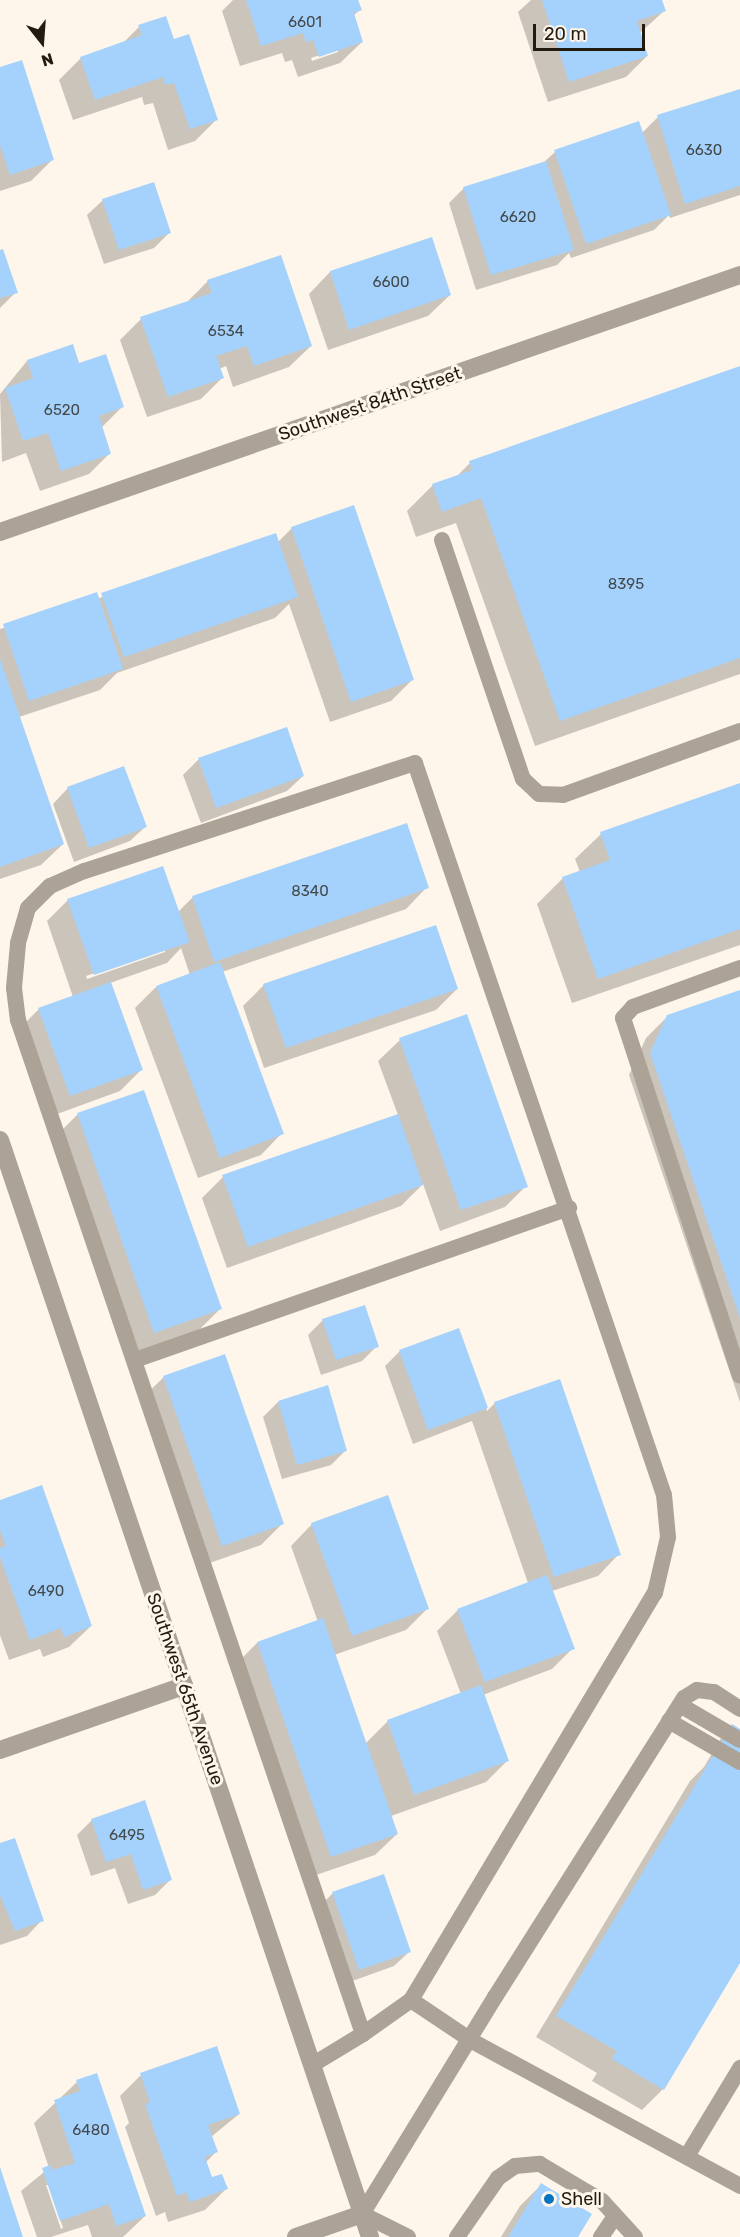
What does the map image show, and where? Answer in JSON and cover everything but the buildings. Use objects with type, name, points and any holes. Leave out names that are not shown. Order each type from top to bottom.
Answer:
[{"type":"street","name":"Southwest 84th Street","points":[[0,532],[740,275]]},
{"type":"street","name":"Southwest 65th Avenue","points":[[0,1143],[370,2237]]},
{"type":"street","points":[[0,1750],[184,1686]]},
{"type":"street","points":[[297,2237],[362,2214]]},
{"type":"lane","points":[[442,540],[523,779],[539,794],[562,795],[740,731]]},
{"type":"lane","points":[[312,2065],[363,2034],[411,2000],[656,1593],[666,1557],[664,1495],[569,1208],[415,763],[84,871],[50,886],[28,908],[18,944],[14,988],[18,1020],[363,2034]]},
{"type":"lane","points":[[740,968],[633,1007],[623,1018],[740,1375]]},
{"type":"lane","points":[[135,1360],[569,1208]]},
{"type":"lane","points":[[408,2237],[362,2214],[472,2041],[669,1721],[680,1705],[697,1690],[714,1692],[740,1709]]},
{"type":"lane","points":[[680,1705],[740,1740]]},
{"type":"lane","points":[[669,1721],[740,1762]]},
{"type":"lane","points":[[411,2000],[472,2041],[740,2186]]},
{"type":"lane","points":[[687,2156],[740,2068]]},
{"type":"lane","points":[[457,2237],[498,2178],[515,2166],[540,2164],[602,2201],[635,2237]]},
{"type":"lane","points":[[601,2237],[615,2216]]},
{"type":"place","name":"Shell","points":[[549,2199]]}]
